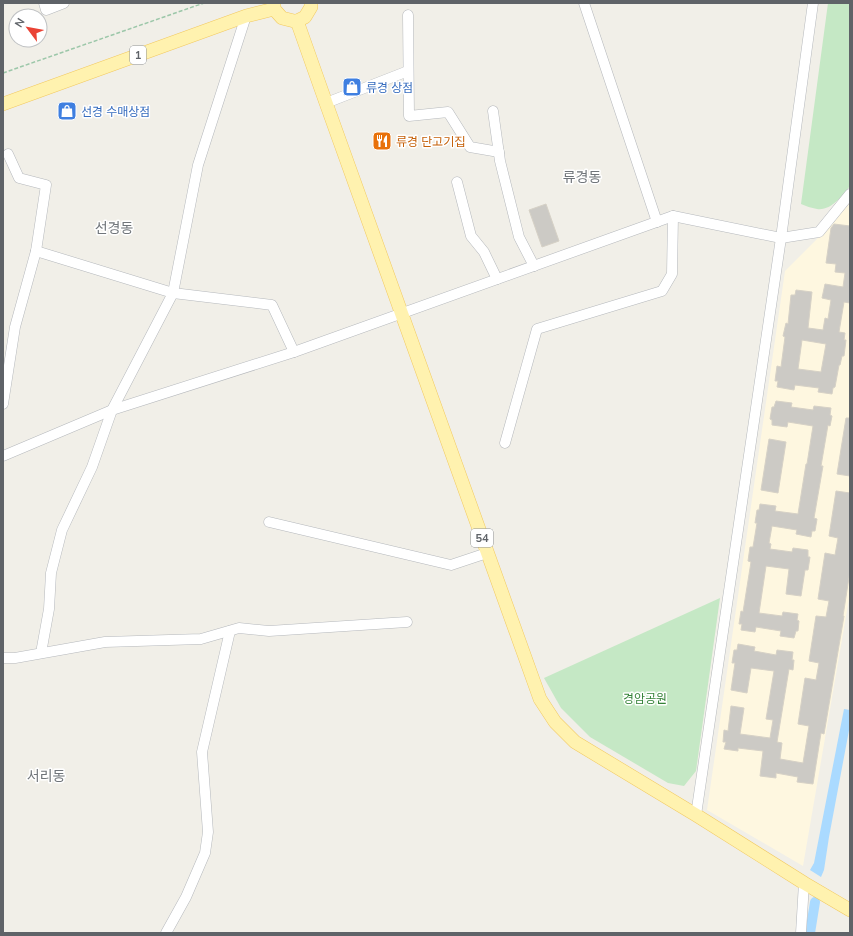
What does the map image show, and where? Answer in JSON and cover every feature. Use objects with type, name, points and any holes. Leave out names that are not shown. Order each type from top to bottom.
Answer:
[{"type":"main road","points":[[274,6],[282,18],[297,21],[305,17],[311,7],[311,3]]},
{"type":"main road","name":"1","points":[[3,104],[274,6]]},
{"type":"main road","name":"54","points":[[297,21],[540,699],[555,722],[575,742],[850,910]]},
{"type":"street","points":[[44,3],[46,10],[64,3]]},
{"type":"street","points":[[584,3],[657,222]]},
{"type":"street","points":[[696,815],[781,238],[813,3]]},
{"type":"street","points":[[408,15],[409,116],[448,112],[470,147],[499,152]]},
{"type":"street","points":[[41,653],[49,608],[51,573],[62,530],[92,467],[112,410],[173,293],[198,165],[246,16]]},
{"type":"street","points":[[326,103],[408,71]]},
{"type":"street","points":[[493,111],[500,161],[519,237],[534,266]]},
{"type":"street","points":[[3,404],[15,327],[36,251],[46,185],[19,178],[8,154]]},
{"type":"street","points":[[456,182],[471,236],[484,252],[497,279]]},
{"type":"street","points":[[3,456],[112,410],[294,352],[673,216],[781,238],[819,232],[850,194]]},
{"type":"street","points":[[506,443],[537,329],[662,291],[672,274],[673,216]]},
{"type":"street","points":[[36,251],[173,293],[272,305],[294,352]]},
{"type":"street","points":[[269,522],[451,565],[487,553]]},
{"type":"street","points":[[3,658],[15,658],[105,642],[201,639],[239,628],[269,631],[407,622]]},
{"type":"street","points":[[166,933],[186,897],[205,853],[208,832],[202,752],[230,631]]},
{"type":"street","points":[[801,933],[804,883]]},
{"type":"path","points":[[3,73],[204,3]]},
{"type":"shaded area","points":[[850,201],[850,593],[803,866],[707,810],[785,271],[817,239]]},
{"type":"green space","points":[[828,3],[850,3],[850,186],[836,202],[827,208],[817,209],[801,204]]},
{"type":"green space","name":"경암공원","points":[[720,598],[696,771],[684,786],[668,783],[590,737],[561,708],[544,678]]},
{"type":"water","points":[[844,709],[850,710],[850,725],[824,870],[821,877],[810,870],[814,863]]},
{"type":"building","points":[[546,204],[559,241],[542,247],[529,210]]},
{"type":"building","points":[[834,224],[850,226],[850,303],[844,302],[839,332],[845,333],[844,340],[846,340],[844,356],[842,356],[839,365],[835,387],[833,388],[832,394],[818,392],[819,388],[795,385],[794,390],[777,387],[778,381],[775,381],[777,366],[781,367],[785,337],[783,336],[786,323],[788,324],[791,295],[795,295],[796,290],[812,292],[808,328],[823,330],[825,318],[828,319],[831,300],[822,298],[825,284],[843,287],[845,273],[835,272],[836,264],[826,263],[831,228]],"holes":[[[802,340],[826,344],[821,372],[798,369]]]},
{"type":"building","points":[[776,401],[792,403],[791,407],[813,410],[814,406],[831,408],[830,415],[832,416],[830,426],[828,425],[821,466],[823,466],[814,518],[817,519],[815,531],[812,531],[811,537],[796,534],[797,530],[772,526],[769,543],[771,544],[770,549],[792,552],[793,548],[808,550],[808,557],[810,557],[808,570],[805,570],[801,596],[786,594],[789,569],[766,566],[759,613],[782,616],[783,612],[798,614],[798,631],[796,631],[794,638],[780,636],[781,631],[756,627],[755,632],[741,630],[742,624],[739,624],[741,611],[743,612],[751,562],[748,561],[750,547],[753,547],[757,523],[755,523],[757,510],[759,510],[760,504],[776,506],[775,511],[798,514],[807,464],[813,426],[788,422],[787,427],[772,425],[772,420],[770,419],[772,407],[774,407]]},
{"type":"building","points":[[846,418],[850,418],[850,476],[837,474]]},
{"type":"building","points":[[769,439],[786,442],[778,493],[761,490]]},
{"type":"building","points":[[836,491],[850,493],[850,571],[824,734],[821,733],[813,784],[797,782],[798,777],[776,773],[776,778],[760,776],[763,751],[738,748],[738,751],[724,749],[726,742],[723,742],[724,730],[728,731],[731,706],[744,708],[740,734],[770,738],[773,720],[766,719],[774,671],[751,668],[747,693],[731,690],[735,663],[732,663],[734,650],[737,650],[738,644],[755,647],[754,651],[776,655],[777,650],[793,652],[793,670],[789,669],[777,742],[782,743],[780,759],[803,763],[809,726],[798,724],[805,678],[816,680],[819,663],[809,661],[816,616],[826,617],[829,601],[818,599],[825,553],[835,555],[838,538],[829,536]]},
{"type":"waterway","points":[[810,933],[815,902]]},
{"type":"place","name":"류경 상점","points":[[352,87]]},
{"type":"place","name":"선경 수매상점","points":[[67,111]]},
{"type":"place","name":"류경 단고기집","points":[[382,141]]},
{"type":"district","name":"류경동","points":[[582,177]]},
{"type":"district","name":"선경동","points":[[114,228]]},
{"type":"district","name":"서리동","points":[[46,776]]}]
